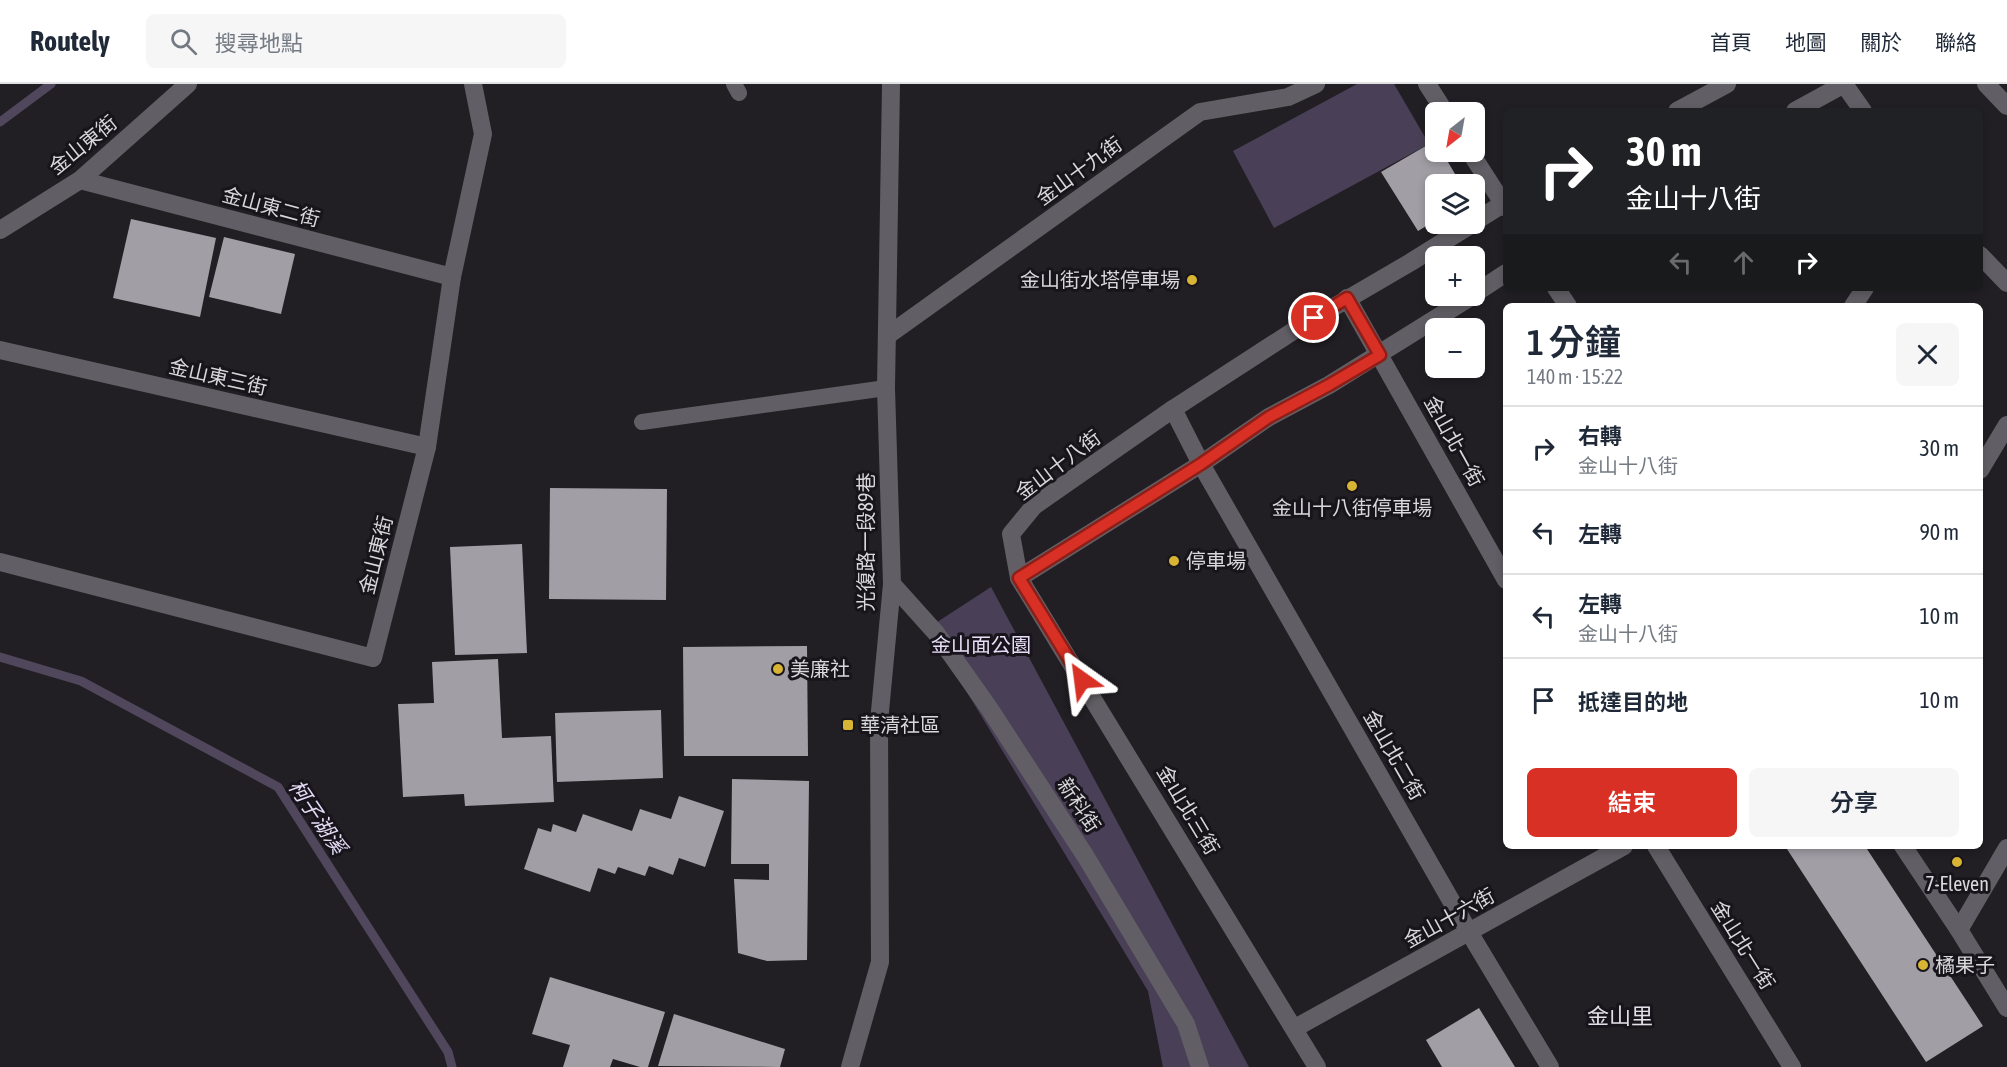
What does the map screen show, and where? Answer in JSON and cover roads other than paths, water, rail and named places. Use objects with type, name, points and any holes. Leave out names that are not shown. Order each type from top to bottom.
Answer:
[{"type":"street","name":"金山東街","points":[[0,230],[80,180],[188,84]]},
{"type":"street","name":"金山東街","points":[[0,562],[373,658],[427,447],[452,277],[483,134],[473,84]]},
{"type":"street","name":"光復路一段89巷","points":[[850,1067],[880,962],[879,722],[892,584],[886,388],[891,84]]},
{"type":"street","name":"金山十九街","points":[[887,336],[1200,112],[1288,97],[1316,84]]},
{"type":"street","points":[[1427,84],[1439,102]]},
{"type":"street","points":[[1683,108],[1727,84]]},
{"type":"street","points":[[1800,108],[1844,84],[1861,108]]},
{"type":"street","points":[[1986,84],[2007,106]]},
{"type":"street","points":[[1477,162],[1503,202]]},
{"type":"street","name":"金山東二街","points":[[80,180],[452,277]]},
{"type":"street","name":"金山十八街","points":[[1485,216],[1503,206]]},
{"type":"street","name":"金山十八街","points":[[1019,578],[1011,534],[1034,506],[1173,409],[1298,328],[1456,234]]},
{"type":"street","points":[[1983,258],[2007,283]]},
{"type":"street","points":[[1485,287],[1503,275]]},
{"type":"street","name":"金山北一街","points":[[1347,298],[1503,575]]},
{"type":"street","points":[[1019,578],[1201,464],[1269,417],[1380,355],[1456,306]]},
{"type":"street","name":"金山東三街","points":[[0,350],[427,447]]},
{"type":"street","name":"金山北二街","points":[[1173,409],[1201,464],[1469,932],[1550,1067]]},
{"type":"street","points":[[1983,465],[2007,425]]},
{"type":"street","name":"金山北三街","points":[[1019,578],[1317,1067]]},
{"type":"street","name":"新科街","points":[[892,584],[936,633],[990,708],[1086,857],[1186,1024],[1200,1067]]},
{"type":"street","points":[[1959,930],[2007,848]]},
{"type":"street","name":"金山十六街","points":[[1295,1028],[1619,849]]},
{"type":"street","name":"金山北一街","points":[[1658,849],[1792,1067]]},
{"type":"street","points":[[1905,849],[2007,1008]]},
{"type":"lane","points":[[642,422],[886,388]]},
{"type":"waterway","name":"柯子湖溪","points":[[0,122],[51,84]]},
{"type":"waterway","name":"柯子湖溪","points":[[0,657],[81,681],[278,787],[448,1052],[452,1067]]},
{"type":"place","name":"金山街水塔停車場","points":[[1192,280]]},
{"type":"place","name":"金山十八街停車場","points":[[1352,486]]},
{"type":"place","name":"停車場","points":[[1174,561]]},
{"type":"place","name":"美廉社","points":[[778,669]]},
{"type":"place","name":"華清社區","points":[[848,725]]},
{"type":"place","name":"7-Eleven","points":[[1957,862]]},
{"type":"place","name":"橘果子","points":[[1923,965]]},
{"type":"district","name":"金山里","points":[[1620,1016]]},
{"type":"park label","name":"金山面公園","points":[[981,645]]}]
